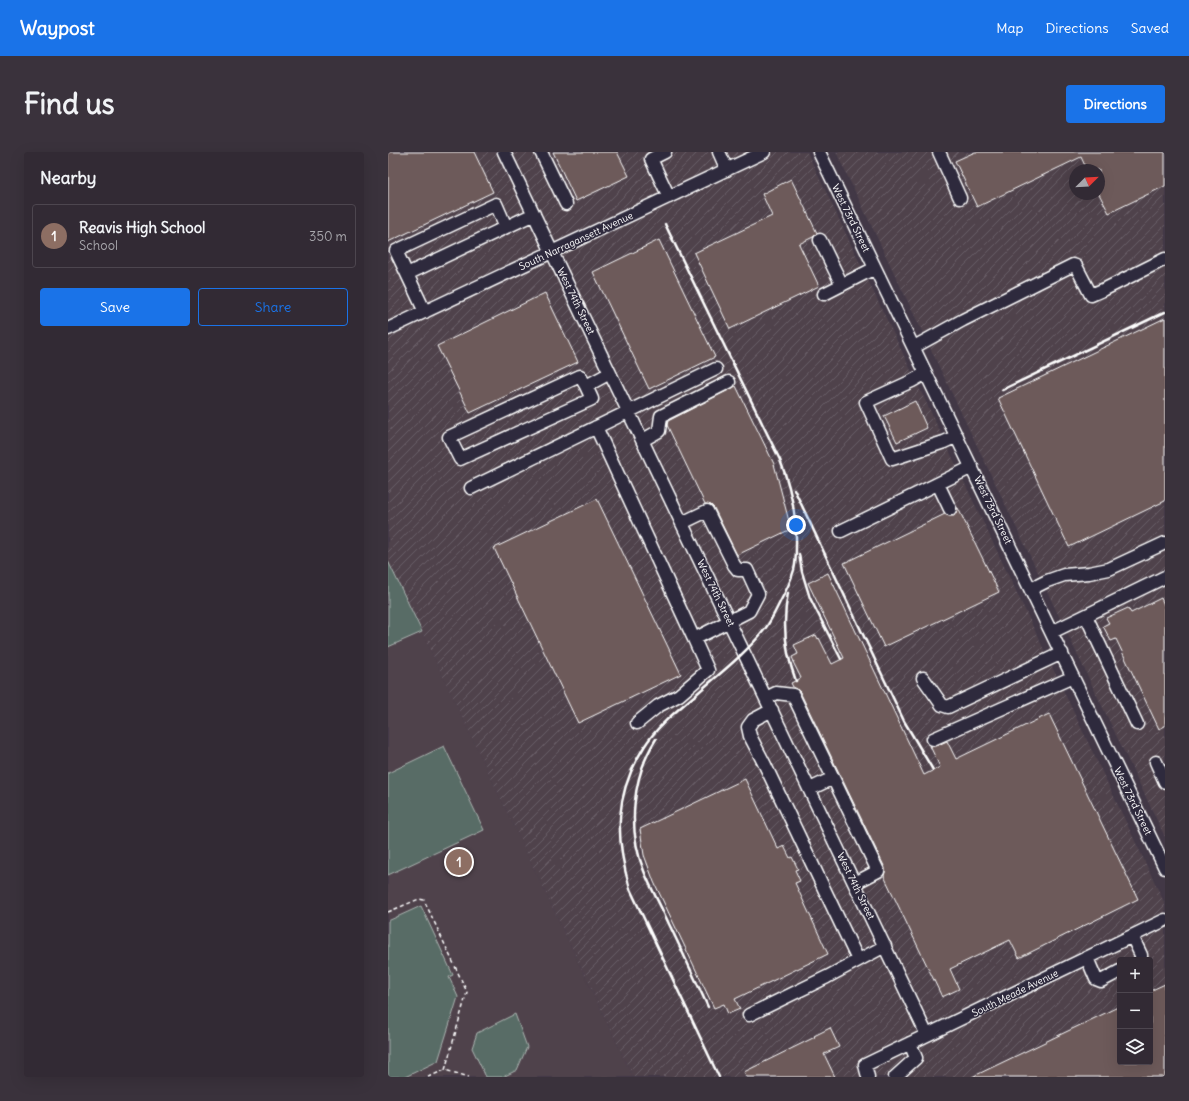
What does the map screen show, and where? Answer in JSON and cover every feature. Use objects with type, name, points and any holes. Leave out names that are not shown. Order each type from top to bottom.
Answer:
[{"type":"street","name":"West 74th Street","points":[[504,152],[927,1035]]},
{"type":"street","points":[[541,152],[566,204]]},
{"type":"street","points":[[665,152],[651,159],[670,197]]},
{"type":"street","points":[[719,152],[727,170]]},
{"type":"street","name":"South Narragansett Avenue","points":[[388,329],[764,152]]},
{"type":"street","name":"West 73rd Street","points":[[819,152],[1165,868]]},
{"type":"street","points":[[939,152],[960,198]]},
{"type":"street","points":[[425,312],[396,251],[496,204],[506,227]]},
{"type":"street","points":[[406,274],[534,214]]},
{"type":"street","points":[[820,240],[842,285]]},
{"type":"street","points":[[914,347],[963,320],[1073,265],[1076,266],[1091,295],[1165,260]]},
{"type":"street","points":[[824,294],[876,268]]},
{"type":"street","points":[[471,488],[716,369]]},
{"type":"street","points":[[586,386],[610,373]]},
{"type":"street","points":[[926,373],[866,402],[892,459],[944,442],[957,436]]},
{"type":"street","points":[[580,376],[586,386],[592,399],[460,460],[449,437],[580,376]]},
{"type":"street","points":[[643,440],[659,431],[662,416],[729,382]]},
{"type":"street","points":[[596,427],[708,670],[679,695],[658,706],[637,723]]},
{"type":"street","points":[[841,531],[972,467]]},
{"type":"street","points":[[938,484],[950,509]]},
{"type":"street","points":[[682,523],[707,511],[734,565],[738,570],[747,570],[758,594],[749,612],[694,639]]},
{"type":"street","points":[[1031,589],[1064,575],[1089,573],[1109,569],[1165,543]]},
{"type":"street","points":[[1052,632],[1165,578]]},
{"type":"street","points":[[1086,616],[1137,724]]},
{"type":"street","points":[[923,678],[942,705],[948,707],[1062,653]]},
{"type":"street","points":[[933,739],[1073,677]]},
{"type":"street","points":[[766,698],[776,693],[793,695],[878,871],[854,883]]},
{"type":"street","points":[[772,710],[753,720],[748,727],[750,736],[858,960]]},
{"type":"street","points":[[1156,762],[1165,782]]},
{"type":"street","points":[[810,789],[833,778]]},
{"type":"street","name":"South Meade Avenue","points":[[868,1077],[865,1065],[1165,920]]},
{"type":"street","points":[[1132,936],[1142,957]]},
{"type":"street","points":[[749,1015],[827,977],[885,946]]},
{"type":"street","points":[[1087,958],[1096,979],[1101,981],[1117,973]]},
{"type":"street","points":[[895,1077],[916,1058],[910,1043]]},
{"type":"path","points":[[388,912],[419,899],[424,900],[467,992],[445,1070]]},
{"type":"path","points":[[428,1077],[445,1070],[469,1077]]},
{"type":"shaded area","points":[[388,152],[807,152],[1165,904],[1165,1077],[633,1077],[388,561]]},
{"type":"shaded area","points":[[836,152],[1165,152],[1165,837]]},
{"type":"shaded area","points":[[422,632],[633,1077],[388,1077],[388,647]]},
{"type":"green space","points":[[388,561],[422,632],[388,647]]},
{"type":"green space","points":[[444,746],[484,830],[388,875],[388,773]]},
{"type":"green space","points":[[421,906],[453,975],[449,977],[458,997],[438,1061],[405,1077],[388,1077],[388,921]]},
{"type":"green space","points":[[515,1014],[527,1047],[517,1070],[503,1077],[486,1077],[472,1048],[477,1033]]},
{"type":"building","points":[[388,152],[474,152],[493,192],[388,242]]},
{"type":"building","points":[[553,152],[617,152],[629,176],[576,201]]},
{"type":"building","points":[[975,152],[1165,152],[1165,186],[1109,213],[1102,200],[1105,200],[1105,164],[1084,164],[1081,157],[977,207],[955,161]]},
{"type":"building","points":[[791,179],[817,233],[813,237],[799,244],[819,286],[730,329],[694,253],[772,216],[762,194]]},
{"type":"building","points":[[659,240],[715,357],[649,389],[593,272]]},
{"type":"building","points":[[545,293],[578,362],[470,413],[437,346]]},
{"type":"building","points":[[1165,318],[1165,501],[1069,547],[998,398]]},
{"type":"building","points":[[736,386],[774,464],[791,529],[737,555],[714,508],[711,505],[705,504],[667,425],[668,421]]},
{"type":"building","points":[[915,401],[927,428],[897,442],[884,416]]},
{"type":"building","points":[[597,499],[681,674],[578,723],[494,548]]},
{"type":"building","points":[[957,508],[999,592],[884,647],[844,563],[945,514],[954,516]]},
{"type":"building","points":[[828,573],[924,775],[940,767],[930,746],[936,746],[947,741],[956,759],[1049,714],[1138,899],[1019,958],[1010,940],[950,969],[959,989],[942,997],[884,876],[885,868],[800,692],[793,687],[791,683],[801,678],[793,662],[792,657],[798,654],[794,645],[816,635],[832,664],[844,658],[808,583]]},
{"type":"building","points":[[1161,598],[1165,607],[1165,726],[1159,729],[1116,639],[1111,641],[1103,626],[1109,623],[1106,618],[1128,608],[1131,613]]},
{"type":"building","points":[[745,779],[778,849],[784,846],[798,869],[795,870],[800,881],[795,883],[828,954],[735,999],[740,1009],[728,1014],[724,1004],[714,1008],[654,882],[644,855],[640,829]]},
{"type":"building","points":[[1165,984],[1165,1077],[972,1077],[1117,1007],[1117,1065],[1153,1065],[1153,990]]},
{"type":"building","points":[[830,1028],[839,1047],[824,1054],[835,1077],[747,1077],[744,1072],[815,1037],[814,1036]]},
{"type":"railway","points":[[665,224],[780,460],[790,491],[796,535],[794,570],[787,589],[765,629],[743,653],[656,730],[634,765],[622,799],[620,834],[625,870],[630,889],[719,1077]]},
{"type":"railway","points":[[1002,390],[1165,312]]},
{"type":"railway","points":[[794,489],[904,721],[933,770]]},
{"type":"railway","points":[[799,554],[802,572],[810,598],[841,659]]},
{"type":"railway","points":[[788,593],[785,626],[789,659],[796,681]]},
{"type":"railway","points":[[656,739],[648,754],[637,786],[634,821],[635,838],[647,878],[708,1007]]},
{"type":"place","name":"Reavis High School","points":[[459,862]]}]
